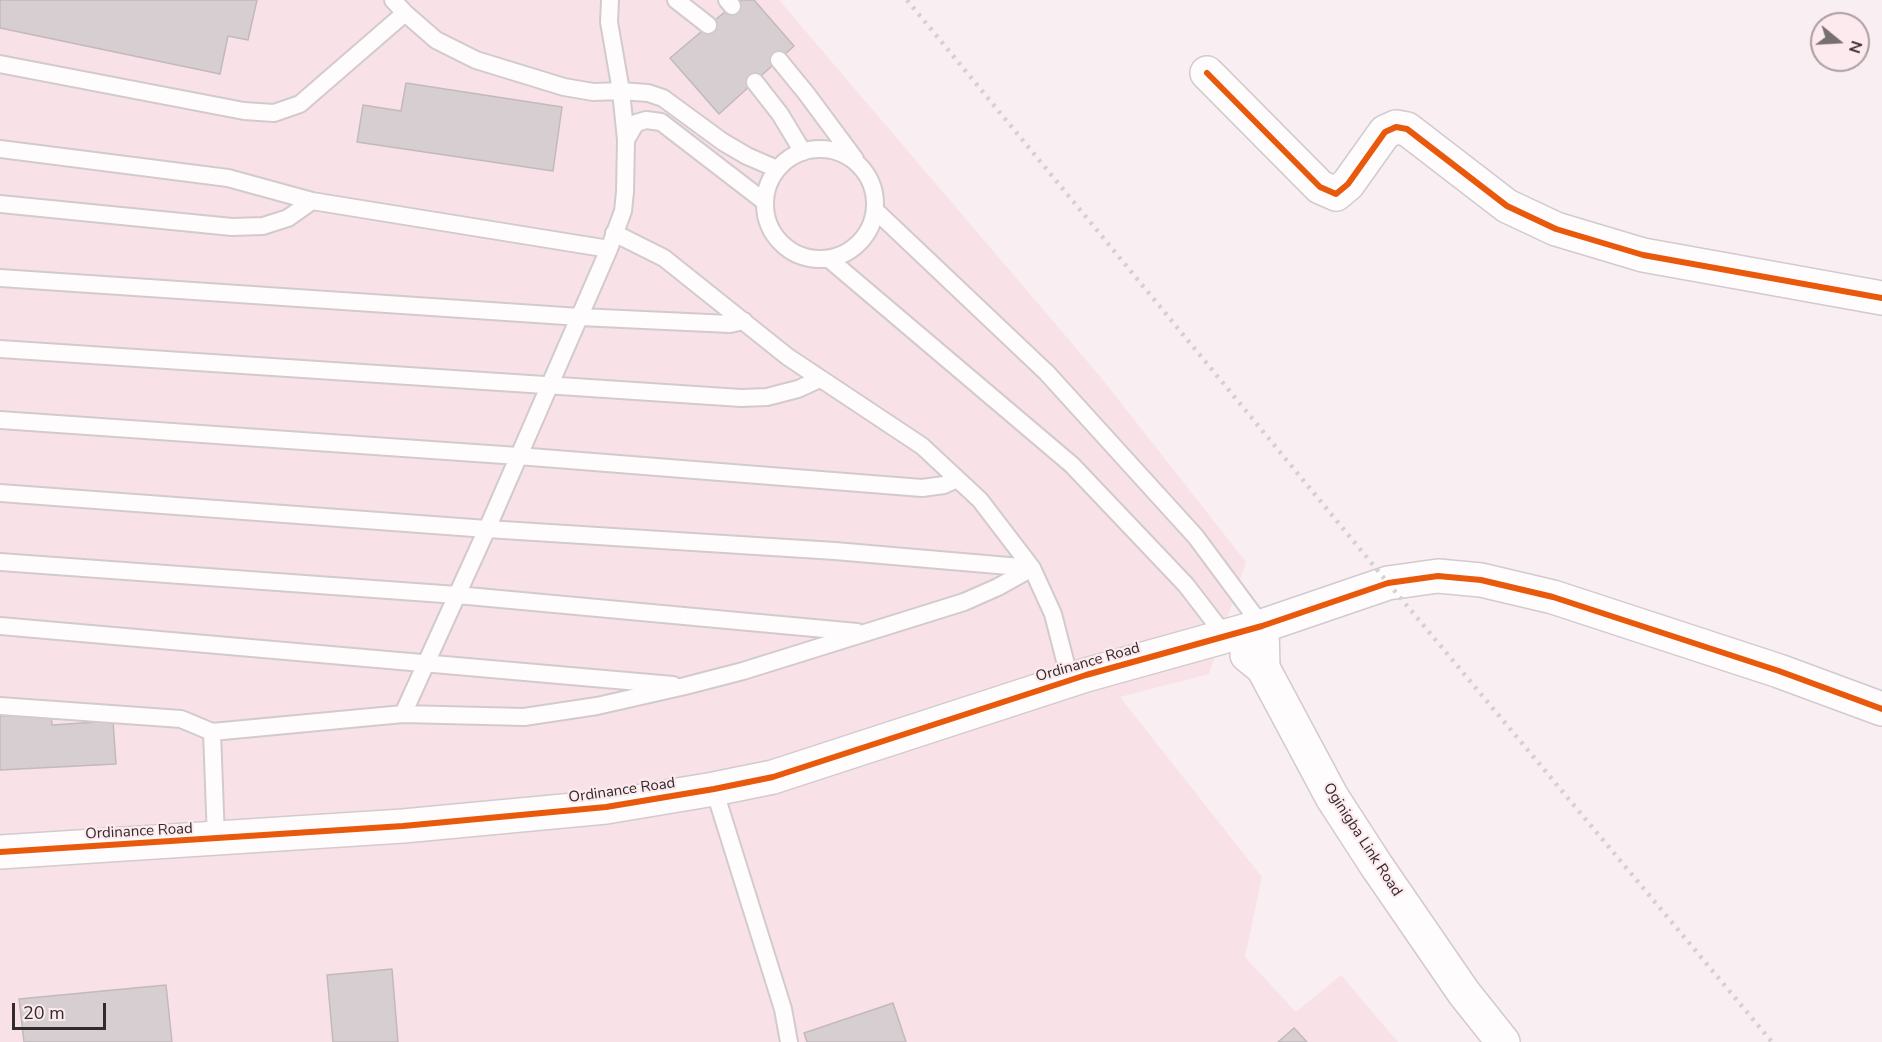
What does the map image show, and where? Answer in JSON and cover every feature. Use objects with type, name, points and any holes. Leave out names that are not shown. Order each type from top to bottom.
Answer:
[{"type":"street","points":[[1207,73],[1320,188],[1336,194],[1348,184],[1385,132],[1396,127],[1407,129],[1507,206],[1556,229],[1643,255],[1882,298]]},
{"type":"street","name":"Ordinance Road","points":[[0,852],[403,826],[594,808],[714,789],[774,777],[1070,680],[1262,626],[1388,582],[1438,576],[1481,580],[1563,600],[1779,671],[1882,709]]},
{"type":"street","points":[[1262,626],[1263,668]]},
{"type":"street","name":"Oginigba Link Road","points":[[1226,637],[1263,668],[1332,797],[1464,993],[1503,1042]]},
{"type":"lane","points":[[393,0],[436,40],[476,60],[564,87],[593,92],[648,93],[663,98],[723,142],[777,169]]},
{"type":"lane","points":[[404,714],[580,317],[623,211],[626,140],[621,91],[609,22],[610,0]]},
{"type":"lane","points":[[676,0],[708,25]]},
{"type":"lane","points":[[0,64],[244,111],[274,113],[300,104],[405,13]]},
{"type":"lane","points":[[779,60],[868,176],[874,192],[876,210],[871,227],[861,242],[846,253],[829,259],[813,260],[797,255],[784,246],[773,233],[767,218],[765,202],[768,185],[777,169],[790,157],[825,148],[842,153],[857,162]]},
{"type":"lane","points":[[755,82],[780,114],[803,152]]},
{"type":"lane","points":[[626,140],[636,123],[646,120],[661,122],[765,202]]},
{"type":"lane","points":[[0,149],[228,178],[312,201],[609,249]]},
{"type":"lane","points":[[0,204],[232,227],[263,226],[288,218],[312,201]]},
{"type":"lane","points":[[876,210],[1047,373],[1196,537],[1262,626]]},
{"type":"lane","points":[[614,233],[664,258],[788,357],[922,446],[980,500],[1032,567],[1053,614],[1070,680]]},
{"type":"lane","points":[[829,259],[1072,465],[1186,585],[1226,637]]},
{"type":"lane","points":[[0,278],[580,317],[730,324],[744,321]]},
{"type":"lane","points":[[0,349],[741,398],[768,397],[798,389],[820,379]]},
{"type":"lane","points":[[0,420],[518,456],[922,488],[944,485],[957,479]]},
{"type":"lane","points":[[0,494],[835,551],[1032,567]]},
{"type":"lane","points":[[0,562],[458,595],[864,633]]},
{"type":"lane","points":[[0,706],[181,719],[212,732],[404,714],[524,717],[597,706],[743,671],[964,602],[998,587],[1032,567]]},
{"type":"lane","points":[[0,626],[686,686]]},
{"type":"lane","points":[[212,732],[216,839]]},
{"type":"lane","points":[[714,789],[783,1009],[789,1042]]},
{"type":"shaded area","points":[[0,0],[779,0],[1099,375],[1246,562],[1209,674],[1120,697],[1262,877],[1245,957],[1296,1012],[1341,975],[1398,1042],[0,1042]]},
{"type":"building","points":[[0,0],[257,0],[248,40],[228,36],[220,74],[0,28]]},
{"type":"building","points":[[739,0],[754,0],[794,46],[719,114],[670,58]]},
{"type":"building","points":[[406,83],[562,107],[553,171],[357,142],[363,105],[401,111]]},
{"type":"building","points":[[51,713],[52,725],[113,721],[116,764],[0,770],[0,716]]},
{"type":"building","points":[[392,969],[398,1042],[333,1042],[327,975]]},
{"type":"building","points":[[166,985],[172,1042],[24,1042],[19,999]]},
{"type":"building","points":[[893,1003],[906,1042],[807,1042],[804,1033]]},
{"type":"building","points":[[1294,1028],[1307,1042],[1278,1042]]},
{"type":"railway","points":[[907,0],[1388,583],[1772,1042]]},
{"type":"cycle path","points":[[1207,73],[1320,187],[1336,194],[1348,184],[1385,132],[1396,127],[1407,129],[1507,206],[1556,229],[1643,255],[1882,298]]},
{"type":"cycle path","points":[[0,852],[403,826],[606,807],[714,789],[773,777],[1086,675],[1262,626],[1388,583],[1438,576],[1481,580],[1553,597],[1779,671],[1882,709]]}]
